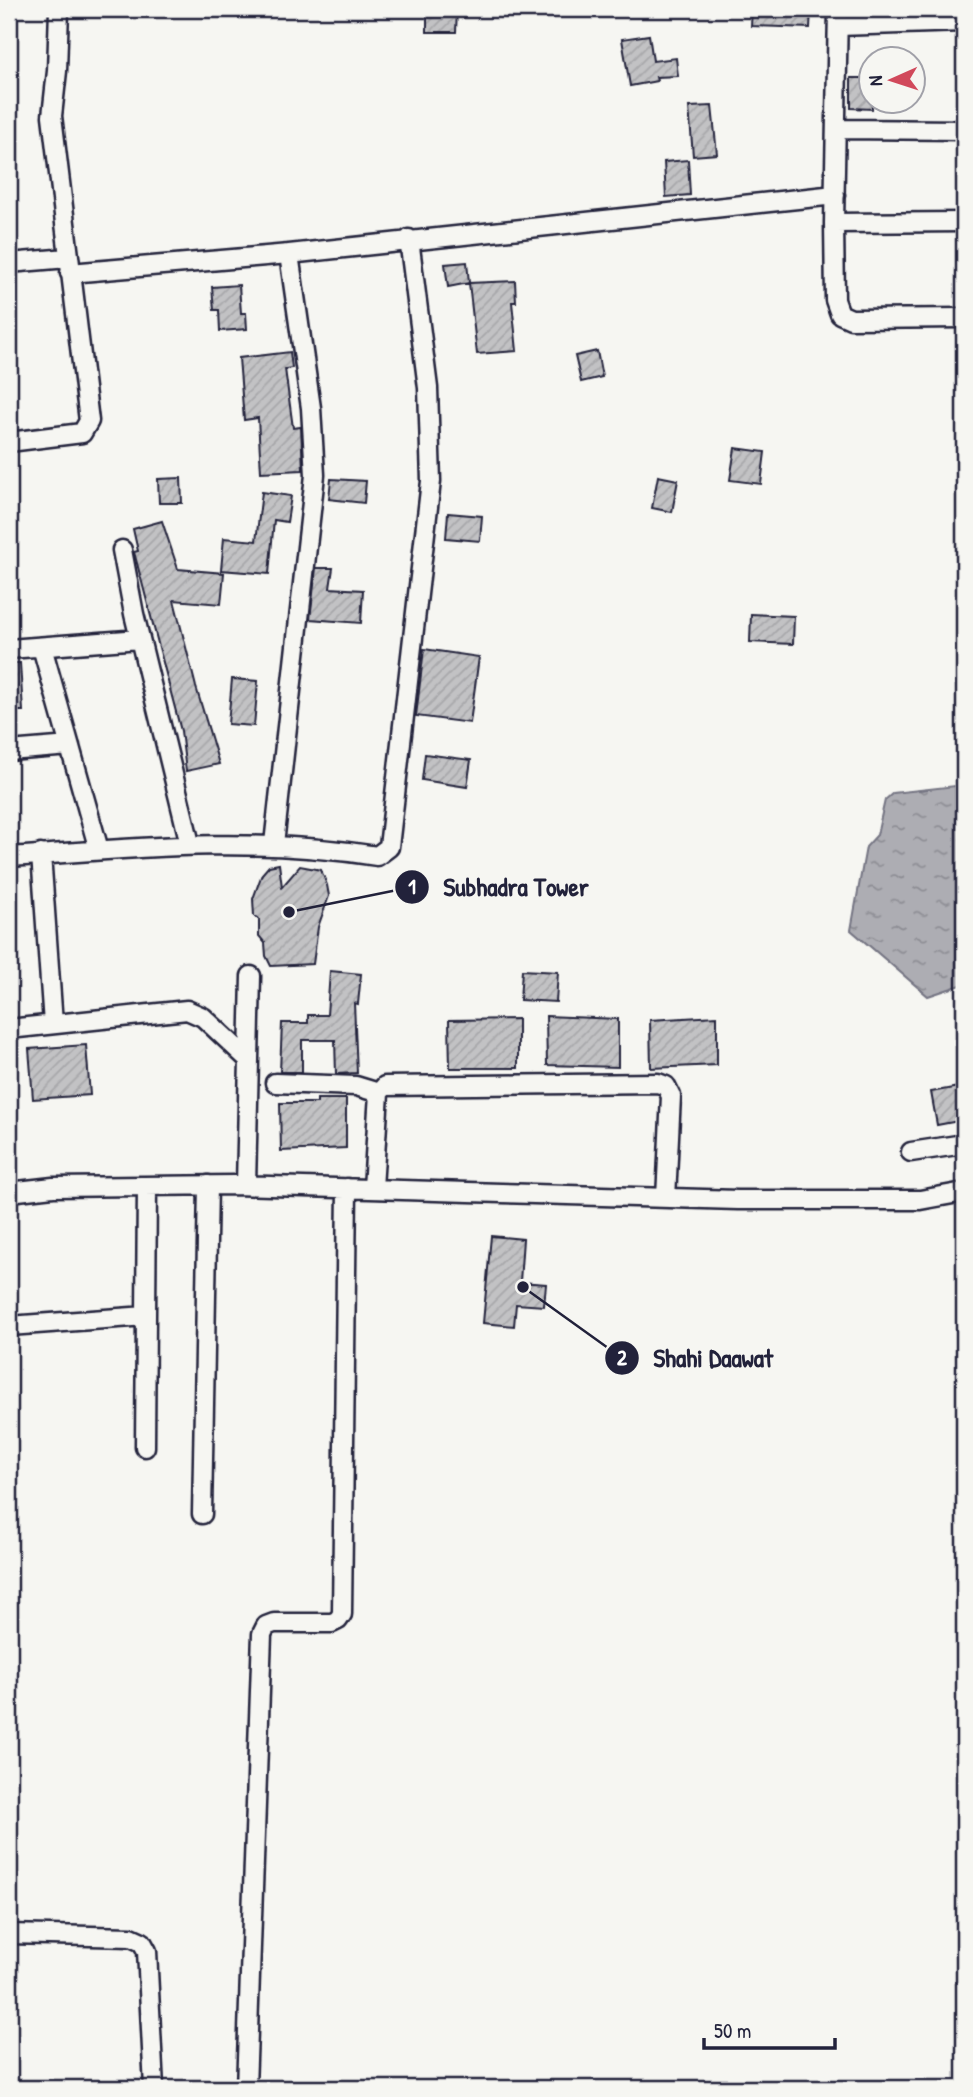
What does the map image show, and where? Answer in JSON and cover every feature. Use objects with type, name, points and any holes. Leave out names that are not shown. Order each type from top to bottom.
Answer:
[{"type":"street","points":[[9,442],[82,433],[89,421],[52,116],[59,9]]},
{"type":"street","points":[[964,22],[838,17],[834,223],[835,300],[840,314],[852,319],[964,318]]},
{"type":"street","points":[[836,129],[964,130]]},
{"type":"street","points":[[9,263],[69,266],[289,254],[835,195]]},
{"type":"street","points":[[834,223],[964,222]]},
{"type":"street","points":[[9,857],[190,844],[314,846],[377,856],[389,847],[431,481],[429,400],[409,239]]},
{"type":"street","points":[[274,844],[315,475],[311,408],[289,254]]},
{"type":"street","points":[[122,550],[140,639],[190,844]]},
{"type":"street","points":[[9,649],[140,639]]},
{"type":"street","points":[[42,647],[99,850]]},
{"type":"street","points":[[9,751],[70,746]]},
{"type":"street","points":[[41,854],[53,1024]]},
{"type":"street","points":[[246,1185],[251,976]]},
{"type":"street","points":[[9,1029],[187,1010],[203,1017],[249,1060]]},
{"type":"street","points":[[275,1083],[356,1086],[379,1093]]},
{"type":"street","points":[[373,1188],[379,1093],[385,1086],[657,1083],[666,1087],[671,1096],[666,1198]]},
{"type":"street","points":[[911,1152],[964,1144]]},
{"type":"street","points":[[202,1514],[208,1185]]},
{"type":"street","points":[[9,1192],[53,1187],[246,1185],[666,1198],[920,1200],[964,1192]]},
{"type":"street","points":[[145,1447],[147,1186]]},
{"type":"street","points":[[246,2088],[262,1634],[266,1626],[274,1623],[332,1623],[342,1614],[347,1188]]},
{"type":"street","points":[[9,1326],[146,1316]]},
{"type":"street","points":[[9,1934],[131,1937],[142,1942],[147,1951],[154,2088]]},
{"type":"water","points":[[964,785],[964,984],[928,996],[851,930],[866,847],[877,835],[885,800],[893,793]]},
{"type":"building","points":[[427,9],[457,9],[456,32],[427,32]]},
{"type":"building","points":[[752,9],[811,9],[810,28],[751,26]]},
{"type":"building","points":[[649,35],[653,61],[676,58],[678,76],[656,77],[657,81],[630,86],[622,39]]},
{"type":"building","points":[[851,78],[858,78],[858,108],[851,108]]},
{"type":"building","points":[[712,106],[717,154],[693,156],[689,107]]},
{"type":"building","points":[[688,160],[690,195],[666,197],[664,162]]},
{"type":"building","points":[[467,262],[469,283],[448,287],[445,264]]},
{"type":"building","points":[[515,281],[516,302],[512,302],[517,351],[477,354],[469,283]]},
{"type":"building","points":[[239,285],[241,313],[246,313],[247,329],[220,331],[219,310],[214,310],[212,287]]},
{"type":"building","points":[[597,351],[602,377],[581,382],[575,356]]},
{"type":"building","points":[[290,352],[292,368],[285,369],[293,428],[301,427],[303,470],[261,472],[258,418],[244,420],[239,358]]},
{"type":"building","points":[[735,448],[765,452],[761,484],[730,480]]},
{"type":"building","points":[[658,476],[678,480],[672,512],[652,508]]},
{"type":"building","points":[[181,478],[182,503],[159,503],[158,479]]},
{"type":"building","points":[[331,479],[366,481],[364,503],[329,499]]},
{"type":"building","points":[[262,492],[291,496],[287,522],[274,520],[269,574],[221,570],[224,538],[256,541]]},
{"type":"building","points":[[448,513],[482,516],[480,541],[446,538]]},
{"type":"building","points":[[162,521],[178,569],[224,573],[221,604],[174,600],[219,764],[186,771],[181,731],[134,552],[138,551],[133,529]]},
{"type":"building","points":[[316,568],[333,568],[330,588],[363,590],[361,623],[310,619]]},
{"type":"building","points":[[751,614],[794,616],[793,644],[750,642]]},
{"type":"building","points":[[424,649],[479,657],[470,723],[416,716]]},
{"type":"building","points":[[9,663],[20,663],[23,711],[9,711]]},
{"type":"building","points":[[232,679],[258,681],[254,726],[228,724]]},
{"type":"building","points":[[425,754],[471,760],[467,787],[422,780]]},
{"type":"building","points":[[279,864],[282,887],[300,866],[321,870],[327,885],[329,896],[318,927],[313,964],[271,966],[266,956],[265,943],[259,936],[259,919],[254,916],[253,899],[262,874],[269,866]]},
{"type":"building","points":[[522,970],[558,972],[556,1002],[520,1000]]},
{"type":"building","points":[[330,971],[361,974],[358,1004],[354,1003],[357,1073],[336,1074],[335,1040],[302,1040],[302,1072],[280,1072],[282,1023],[308,1023],[308,1015],[327,1015]]},
{"type":"building","points":[[546,1016],[618,1019],[618,1067],[547,1065]]},
{"type":"building","points":[[717,1016],[717,1065],[651,1068],[650,1020]]},
{"type":"building","points":[[518,1019],[518,1068],[450,1068],[449,1020]]},
{"type":"building","points":[[86,1045],[90,1095],[33,1099],[29,1049]]},
{"type":"building","points":[[964,1086],[964,1120],[937,1125],[931,1092]]},
{"type":"building","points":[[317,1099],[346,1099],[346,1148],[281,1151],[280,1103],[317,1103]]},
{"type":"building","points":[[491,1236],[523,1239],[520,1282],[546,1284],[544,1306],[516,1304],[514,1326],[483,1323]]},
{"type":"place","name":"Subhadra Tower","points":[[289,912]]},
{"type":"place","name":"Shahi Daawat","points":[[523,1287]]}]
